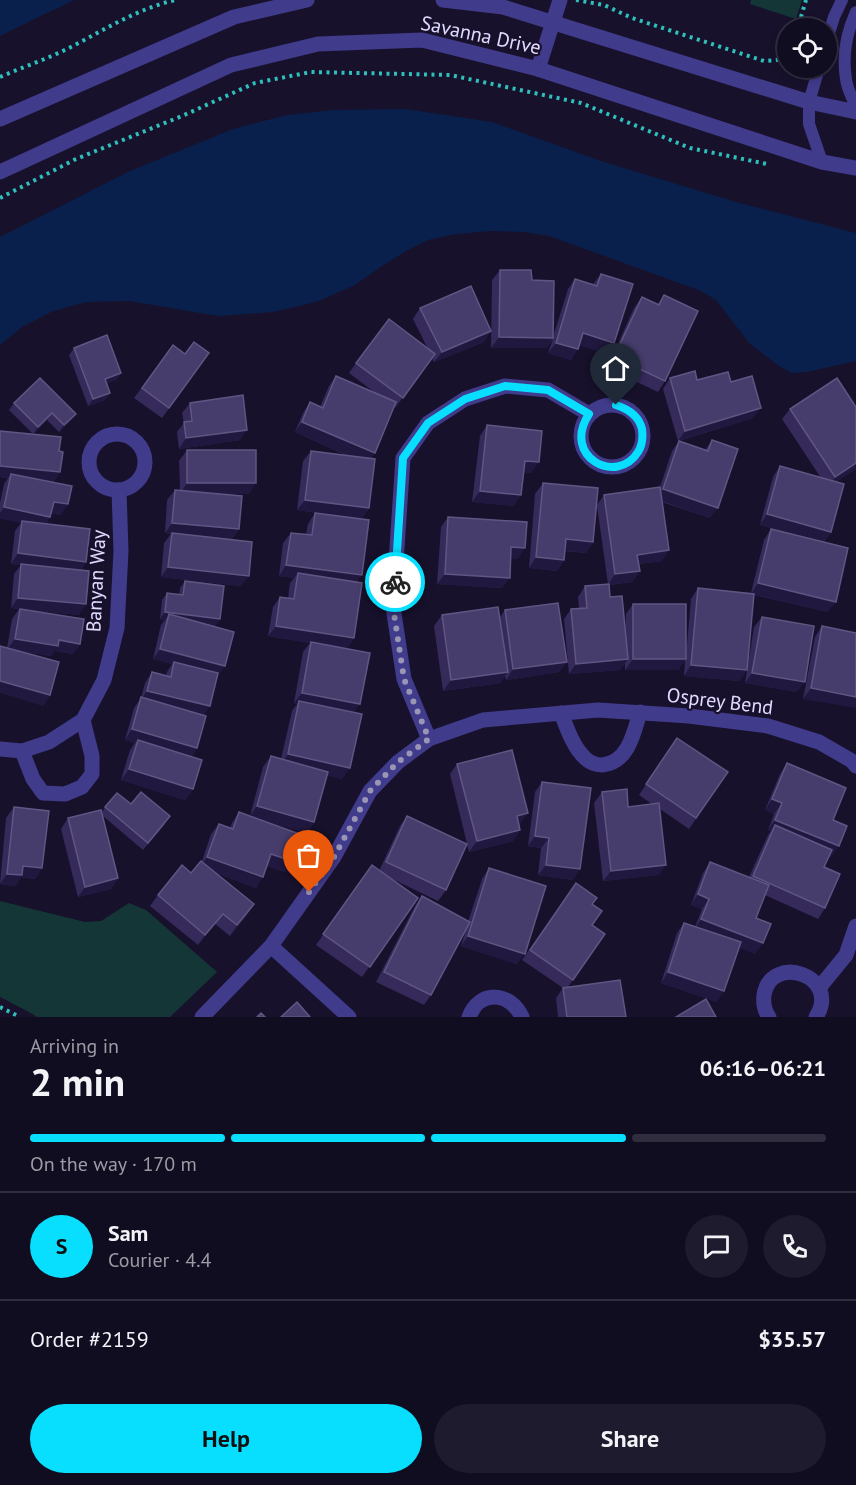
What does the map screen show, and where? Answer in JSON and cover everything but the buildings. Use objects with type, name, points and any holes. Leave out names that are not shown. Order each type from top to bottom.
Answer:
[{"type":"street","points":[[0,119],[234,17],[307,0]]},
{"type":"street","name":"Savanna Drive","points":[[443,0],[503,7],[809,102],[856,112]]},
{"type":"street","points":[[538,69],[561,0]]},
{"type":"street","name":"Savanna Drive","points":[[0,172],[231,65],[318,44],[422,40],[538,69],[822,162],[856,168]]},
{"type":"street","points":[[429,739],[404,679],[393,607],[403,458],[428,423],[465,399],[505,386],[548,390],[589,414]]},
{"type":"street","points":[[606,405],[616,405],[633,414],[642,430],[642,440],[634,457],[617,466],[598,464],[590,458],[581,441],[581,431],[589,414],[606,405]]},
{"type":"street","name":"Banyan Way","points":[[0,749],[22,751],[49,742],[83,720],[104,680],[117,628],[121,551],[120,490]]},
{"type":"street","name":"Osprey Bend","points":[[202,1017],[271,946],[334,857],[370,791],[398,762],[429,739],[483,720],[598,710],[640,712],[768,726],[819,742],[855,761]]},
{"type":"street","name":"Osprey Bend","points":[[561,713],[575,745],[586,759],[596,765],[610,764],[621,757],[631,742],[640,712]]},
{"type":"street","points":[[22,751],[33,779],[43,793],[64,794],[82,787],[92,774],[92,756],[83,720]]},
{"type":"street","points":[[819,988],[846,955],[856,926]]},
{"type":"street","points":[[271,946],[349,1017]]},
{"type":"street","points":[[769,1017],[763,1002],[765,990],[780,974],[791,971],[802,973],[813,979],[819,988],[822,999],[820,1011],[816,1017]]},
{"type":"street","points":[[469,1017],[476,1005],[485,999],[496,997],[506,999],[516,1006],[522,1017]]},
{"type":"lane","points":[[834,18],[842,0]]},
{"type":"lane","points":[[856,12],[847,32],[845,57],[846,81],[856,107]]},
{"type":"lane","points":[[816,78],[809,102],[809,124],[822,162]]},
{"type":"path","points":[[0,77],[67,49],[116,22],[161,3],[175,0]]},
{"type":"path","points":[[576,0],[604,5],[632,18],[764,61],[777,60]]},
{"type":"path","points":[[801,16],[806,0]]},
{"type":"path","points":[[0,198],[76,159],[182,116],[255,83],[311,72],[450,75],[581,103],[690,148],[767,164]]},
{"type":"path","points":[[0,1007],[20,1017]]},
{"type":"green space","points":[[751,0],[802,0],[796,18],[750,4]]},
{"type":"green space","points":[[0,901],[85,922],[101,921],[129,903],[146,910],[217,972],[170,1017],[37,1017],[0,997]]},
{"type":"water","points":[[0,0],[75,0],[0,36]]},
{"type":"water","points":[[405,109],[492,122],[604,162],[736,202],[856,233],[856,361],[792,373],[750,344],[716,300],[701,291],[549,236],[524,232],[491,231],[456,234],[428,240],[406,251],[355,285],[316,302],[273,312],[218,316],[129,301],[87,302],[53,311],[22,327],[0,345],[0,237],[130,171],[233,129],[287,115],[334,110]]},
{"type":"way so far","points":[[309,892],[334,857],[370,791],[398,762],[429,739],[404,679],[393,607],[395,582]]},
{"type":"route","points":[[395,582],[403,458],[428,423],[465,399],[505,386],[548,390],[589,414],[581,431],[581,441],[590,458],[598,464],[617,466],[626,463],[639,450],[642,430],[633,414],[616,405]]}]
